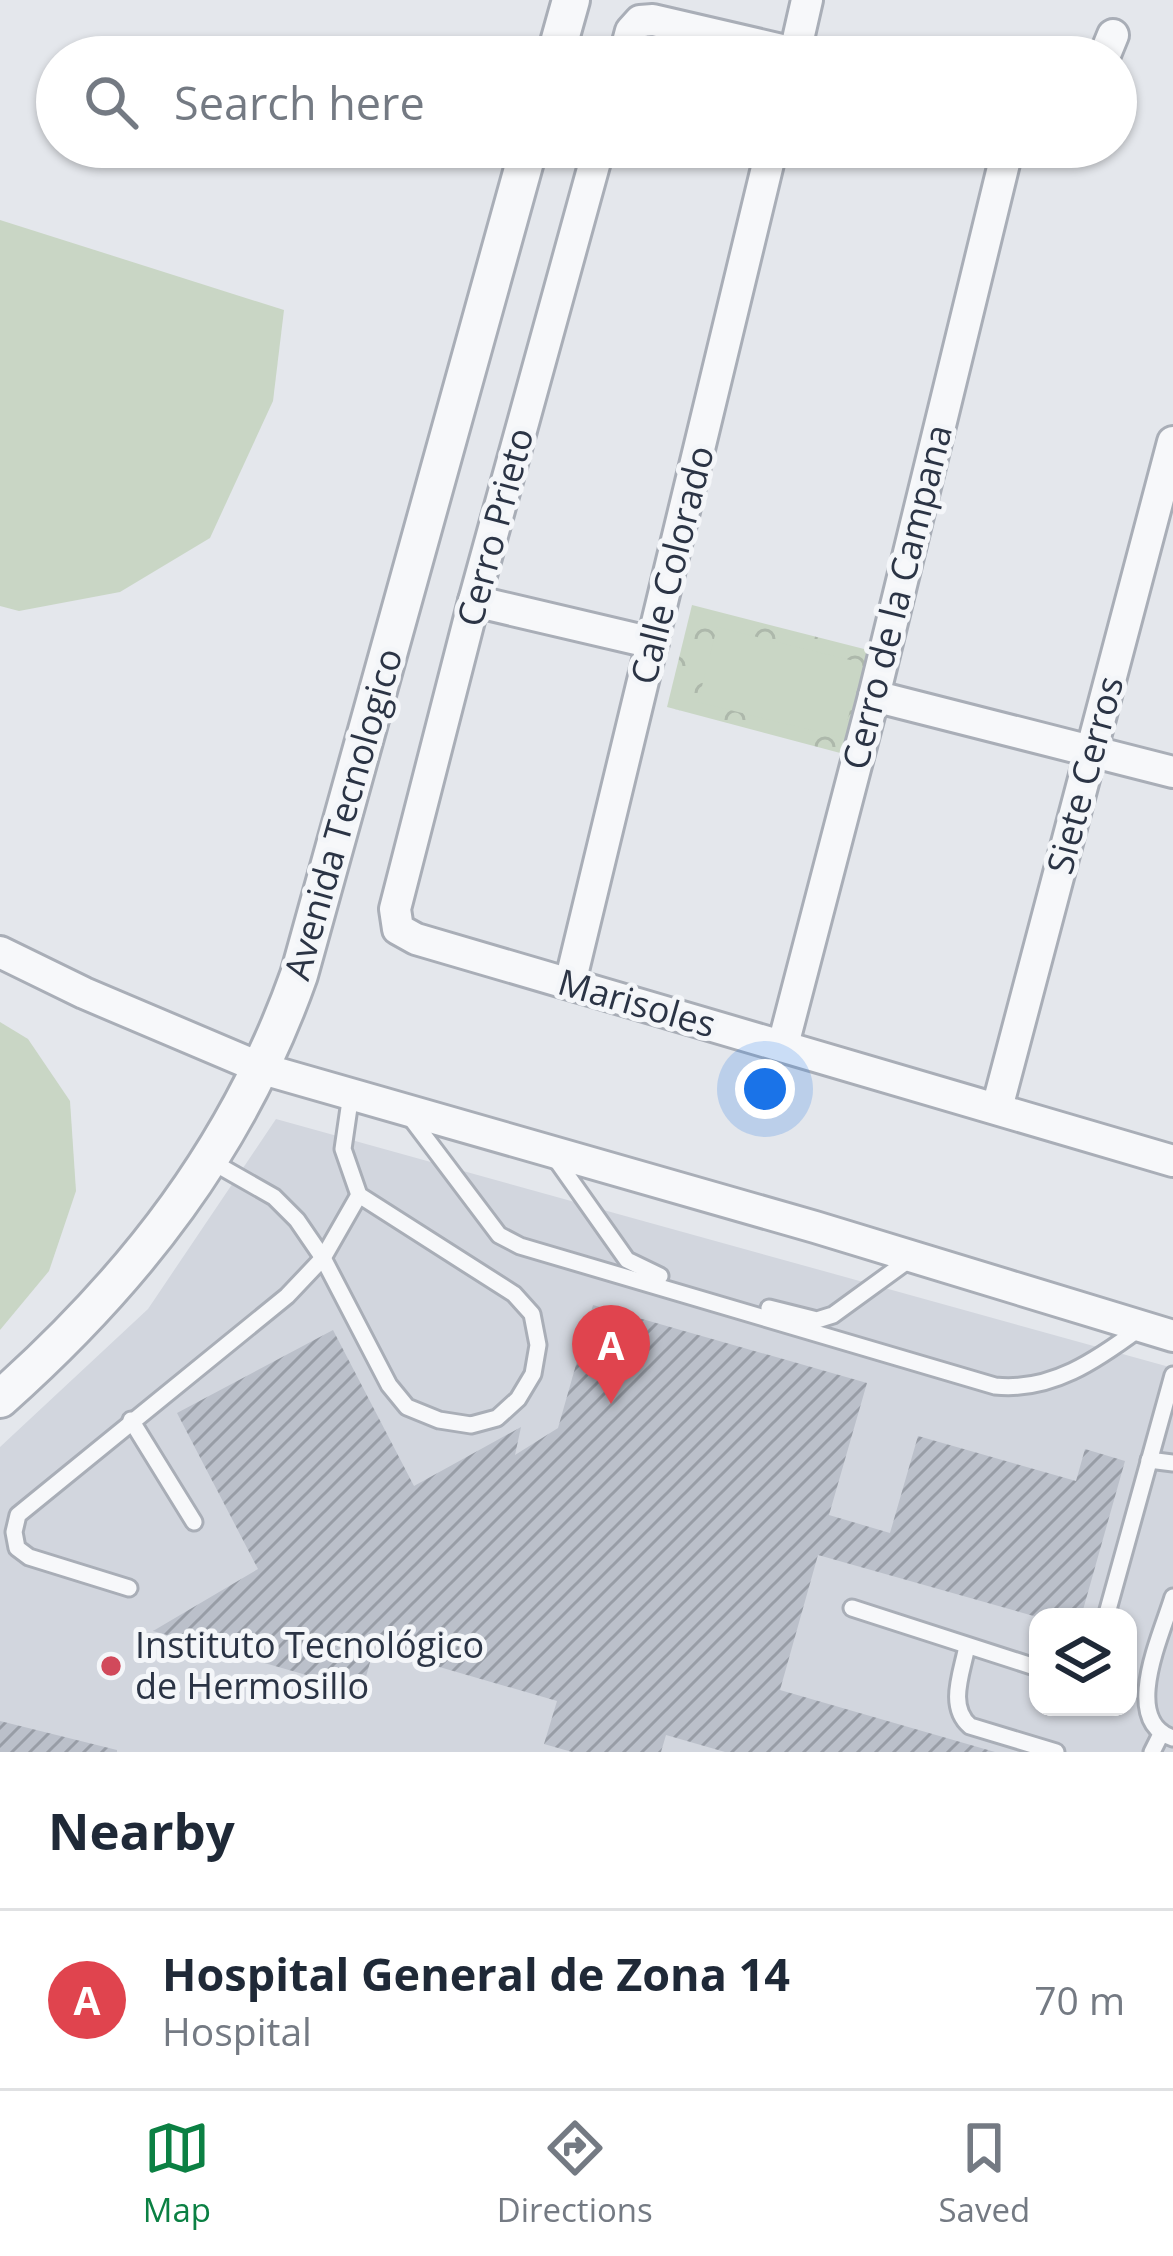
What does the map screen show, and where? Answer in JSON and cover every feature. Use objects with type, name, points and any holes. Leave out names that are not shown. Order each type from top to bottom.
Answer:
[{"type":"street","points":[[561,36],[571,0]]},
{"type":"street","points":[[802,36],[807,0]]},
{"type":"street","points":[[632,36],[640,21],[653,20],[718,36]]},
{"type":"street","name":"Avenida Tecnologico","points":[[0,1400],[70,1337],[121,1280],[209,1160],[263,1069],[299,975],[523,168]]},
{"type":"street","name":"Cerro Prieto","points":[[395,909],[593,168]]},
{"type":"street","name":"Calle Colorado","points":[[570,983],[767,168]]},
{"type":"street","name":"Cerro de la Campana","points":[[783,1046],[874,696],[1002,168]]},
{"type":"street","name":"Siete Cerros","points":[[998,1108],[1173,442]]},
{"type":"street","points":[[474,601],[653,643]]},
{"type":"street","points":[[874,696],[1173,772]]},
{"type":"street","name":"Marisoles","points":[[395,909],[398,929],[416,939],[1173,1161]]},
{"type":"street","points":[[0,952],[263,1069],[1173,1336]]},
{"type":"lane","points":[[209,1160],[274,1197],[297,1220],[323,1258],[389,1385],[407,1407],[439,1420],[471,1425],[497,1418],[518,1399],[533,1374],[538,1345],[532,1314],[514,1294],[359,1195],[343,1149],[351,1094]]},
{"type":"lane","points":[[403,1109],[499,1235],[520,1246],[995,1386],[1020,1388],[1086,1367],[1143,1327]]},
{"type":"lane","points":[[550,1151],[627,1260],[644,1271],[699,1288],[817,1320],[853,1304],[913,1257]]},
{"type":"lane","points":[[129,1588],[29,1557],[17,1548],[18,1515],[287,1296],[323,1258],[359,1195]]},
{"type":"lane","points":[[1108,1608],[1173,1375]]},
{"type":"lane","points":[[131,1420],[194,1522]]},
{"type":"lane","points":[[1149,1460],[1173,1463]]},
{"type":"lane","points":[[1137,1695],[1173,1597]]},
{"type":"lane","points":[[852,1609],[1029,1665]]},
{"type":"lane","points":[[968,1646],[956,1702],[960,1717],[970,1726],[1056,1752]]},
{"type":"lane","points":[[1137,1700],[1167,1736],[1152,1752]]},
{"type":"shaded area","points":[[276,1119],[1173,1368],[1173,1752],[0,1752],[0,1447],[148,1309]]},
{"type":"green space","points":[[0,220],[284,310],[273,401],[210,538],[120,592],[19,611],[0,606]]},
{"type":"green space","points":[[692,605],[868,650],[844,754],[667,707]]},
{"type":"green space","points":[[717,627],[862,663],[843,738],[698,702]]},
{"type":"green space","points":[[0,1022],[28,1039],[70,1101],[76,1191],[49,1271],[0,1330]]},
{"type":"building","points":[[593,1305],[867,1383],[829,1515],[890,1533],[918,1436],[1076,1481],[1085,1449],[1125,1461],[1084,1608],[1029,1608],[1029,1615],[818,1555],[780,1690],[995,1752],[725,1752],[666,1735],[661,1752],[572,1752],[544,1744],[557,1701],[374,1648],[362,1691],[153,1631],[258,1569],[177,1413],[333,1330],[414,1486],[521,1427],[515,1455],[558,1428]]},
{"type":"building","points":[[0,1721],[117,1750],[117,1752],[0,1752]]},
{"type":"place","name":"Hospital General de Zona 14","points":[[611,1404]]},
{"type":"place","name":"Instituto Tecnológico de Hermosillo","points":[[111,1666]]}]
